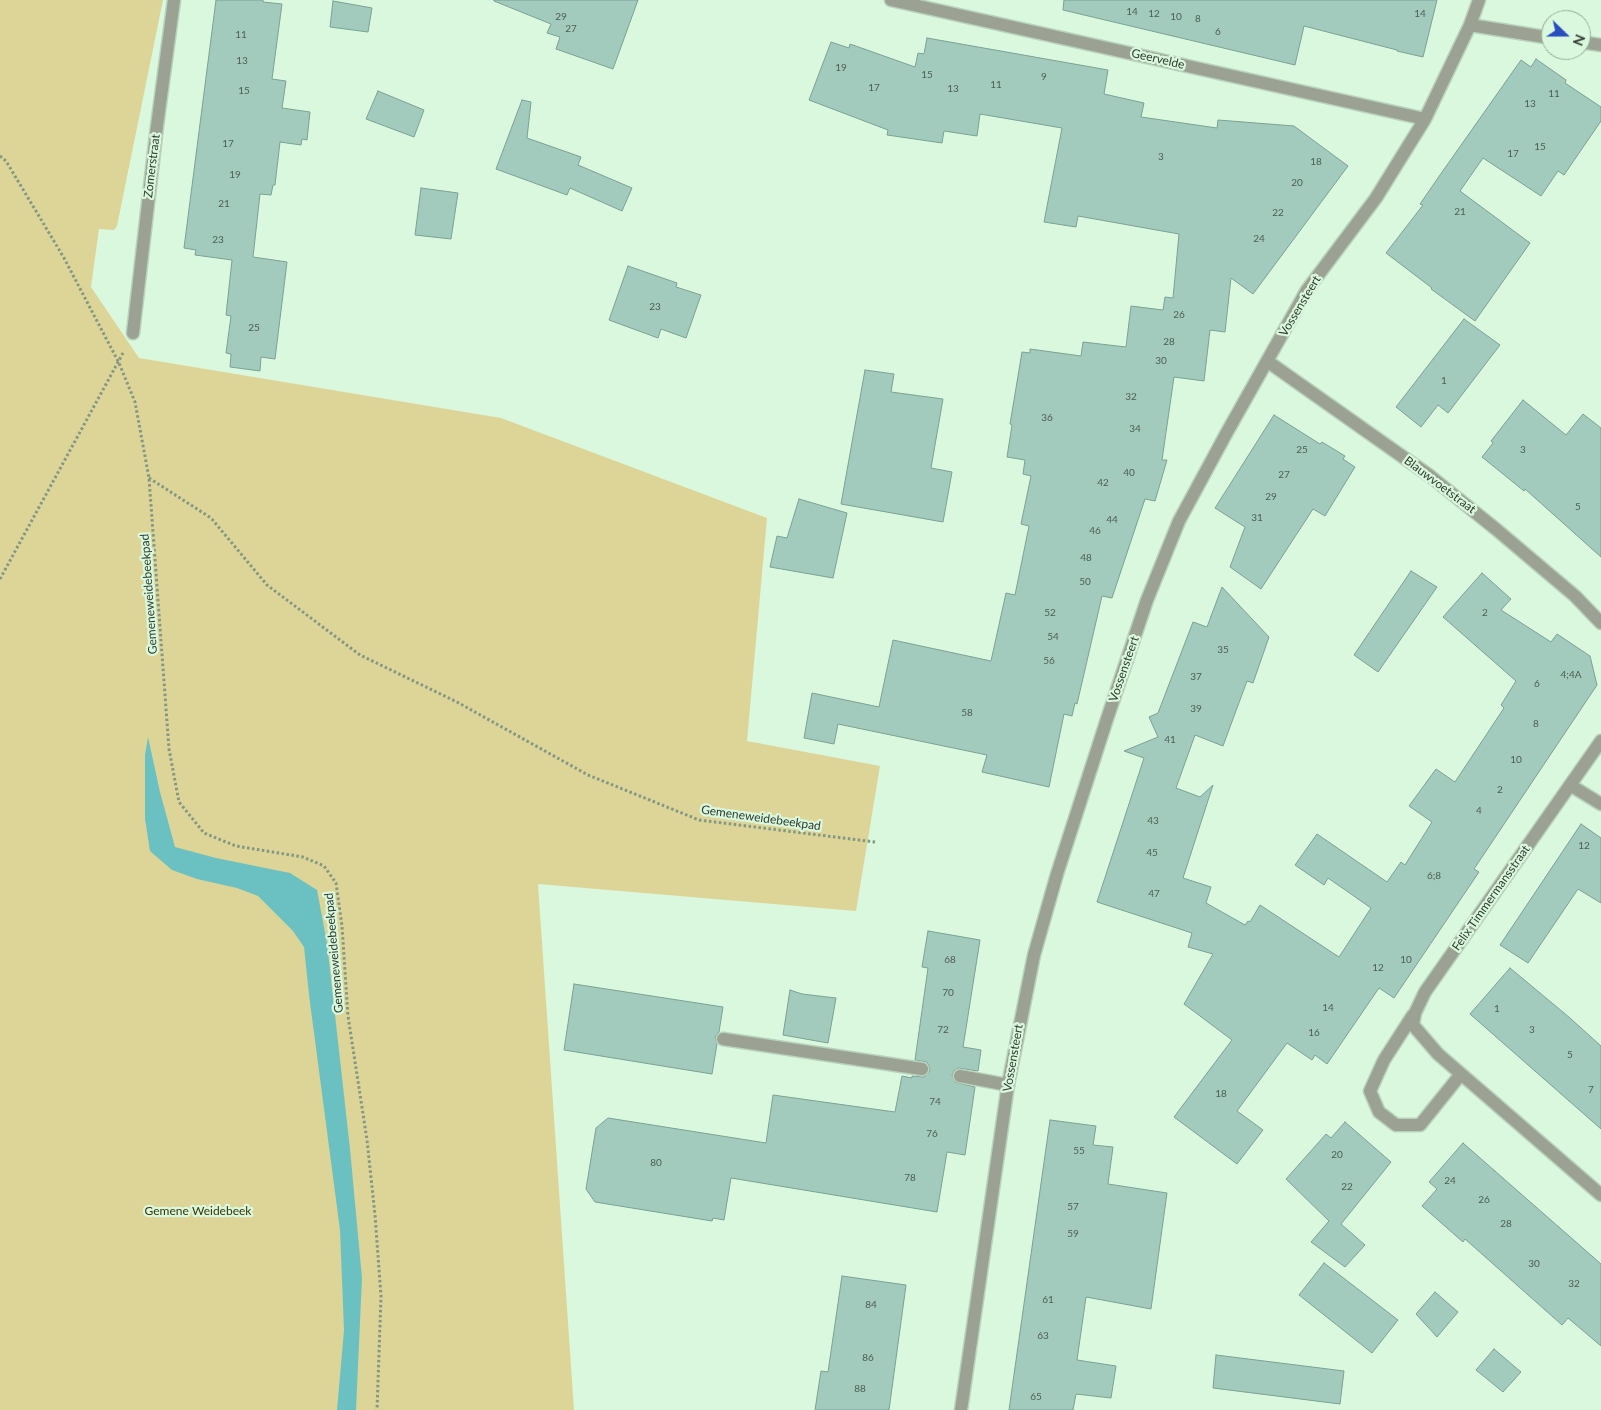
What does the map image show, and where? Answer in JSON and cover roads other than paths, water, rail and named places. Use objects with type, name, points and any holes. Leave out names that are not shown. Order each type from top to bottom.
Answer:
[{"type":"street","name":"Zomerstraat","points":[[133,333],[174,0]]},
{"type":"street","name":"Geervelde","points":[[892,0],[1425,118]]},
{"type":"street","name":"Vossensteert","points":[[960,1410],[1008,1085],[1034,955],[1057,874],[1147,600],[1180,521],[1307,290],[1376,198],[1425,118],[1470,25],[1479,0]]},
{"type":"street","points":[[1470,25],[1541,36]]},
{"type":"street","name":"Blauwvoetstraat","points":[[1268,361],[1430,476],[1575,596],[1601,622]]},
{"type":"street","points":[[1601,742],[1570,785],[1601,804]]},
{"type":"street","name":"Felix Timmermansstraat","points":[[1461,1074],[1420,1125],[1396,1125],[1379,1112],[1370,1090],[1384,1060],[1415,1013],[1425,992],[1570,785]]},
{"type":"street","points":[[1415,1013],[1413,1025],[1438,1054],[1601,1195]]},
{"type":"street","points":[[724,1039],[922,1068]]},
{"type":"street","points":[[960,1076],[1008,1085]]},
{"type":"water","points":[[148,737],[175,847],[216,858],[290,873],[317,890],[327,943],[362,1278],[356,1410],[337,1410],[344,1330],[340,1230],[304,947],[293,931],[258,896],[237,888],[197,879],[172,870],[150,851],[145,819],[145,755]]},
{"type":"park label","name":"Gemene Weidebeek","points":[[198,1211]]}]
